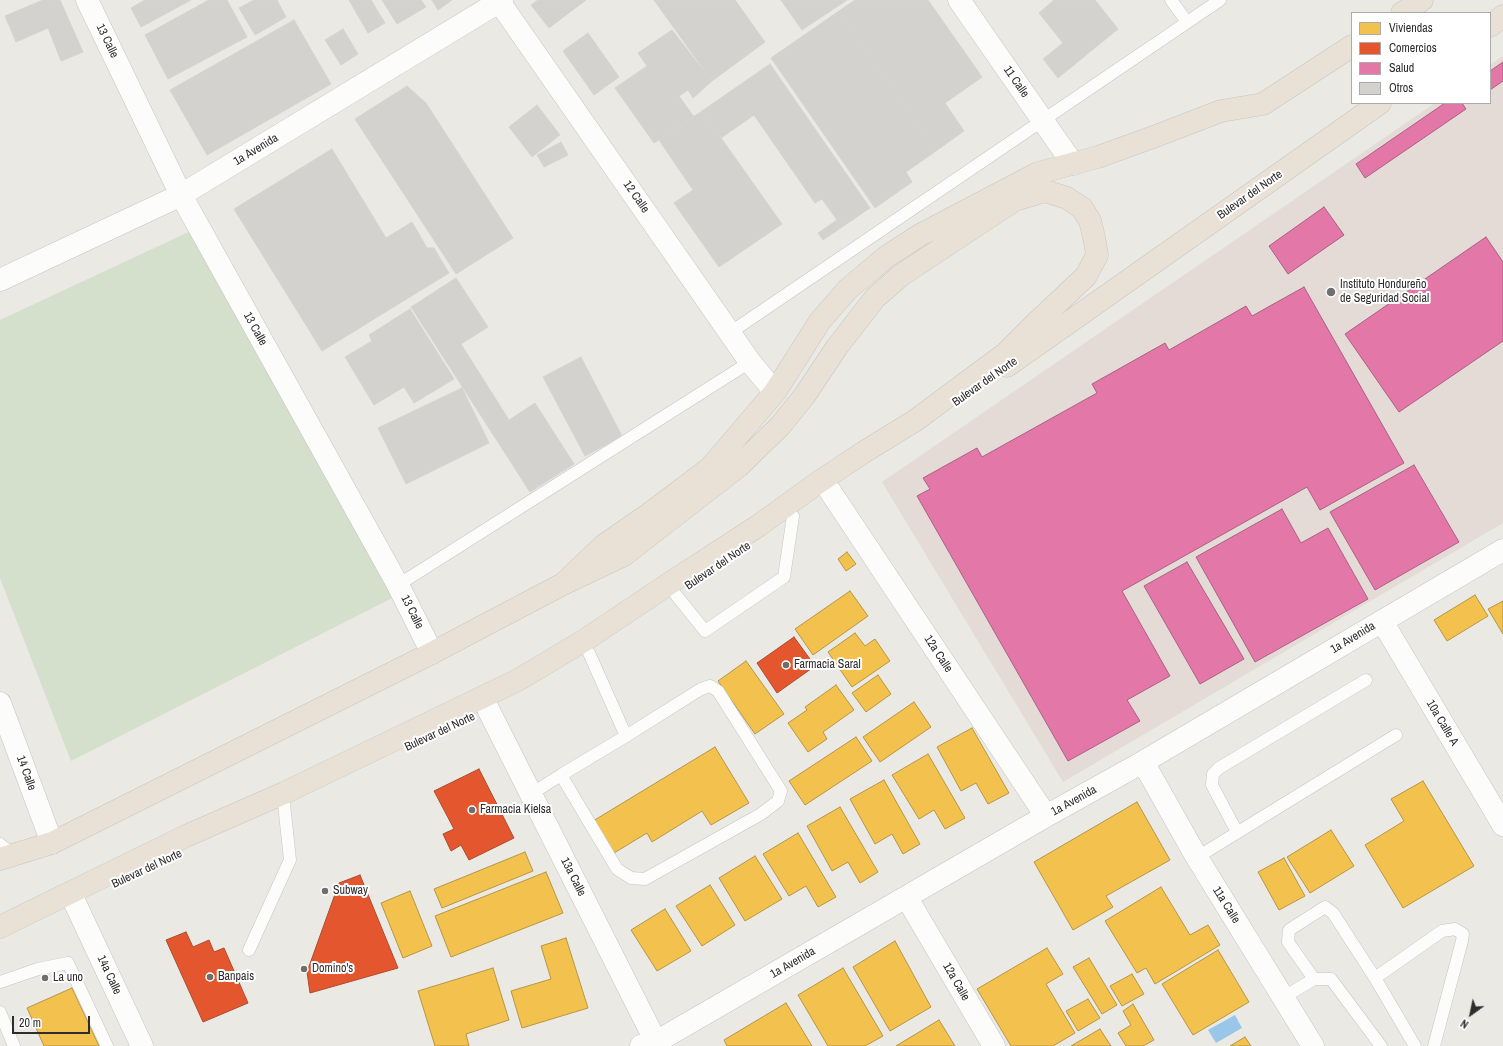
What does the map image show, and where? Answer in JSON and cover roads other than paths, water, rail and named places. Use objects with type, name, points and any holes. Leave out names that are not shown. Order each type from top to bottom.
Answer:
[{"type":"highway","points":[[1404,12],[1422,0]]},
{"type":"highway","points":[[1491,25],[1503,16]]},
{"type":"highway","points":[[563,584],[604,545],[649,514],[710,468],[775,392],[820,321],[848,289],[886,257],[920,235],[1038,173],[1098,157],[1221,111],[1263,104],[1351,47]]},
{"type":"highway","name":"Bulevar del Norte","points":[[0,932],[75,903],[488,709],[589,653],[830,491],[1379,104]]},
{"type":"highway","points":[[0,927],[186,836],[284,793],[518,680],[585,640],[758,526],[828,476],[916,420],[1006,353],[1086,276],[1097,255],[1090,221],[1082,208],[1067,198],[1045,191],[1015,200],[900,276],[875,298],[836,347],[805,395],[780,426],[739,466],[624,555],[563,584],[432,653],[52,843],[4,853]]},
{"type":"street","name":"13 Calle","points":[[87,0],[181,195],[398,585],[432,653]]},
{"type":"street","name":"11 Calle","points":[[959,0],[1074,164]]},
{"type":"street","name":"1a Avenida","points":[[0,280],[181,195],[500,1]]},
{"type":"street","name":"12 Calle","points":[[500,1],[731,332],[750,362],[775,392]]},
{"type":"street","name":"12a Calle","points":[[830,491],[1046,816]]},
{"type":"street","name":"1a Avenida","points":[[652,1045],[1046,816],[1143,762],[1503,550]]},
{"type":"street","name":"10a Calle A","points":[[1382,621],[1503,825]]},
{"type":"street","name":"14 Calle","points":[[0,703],[52,843]]},
{"type":"street","name":"13a Calle","points":[[488,709],[531,794],[652,1045]]},
{"type":"street","name":"11a Calle","points":[[1143,762],[1196,856],[1313,1046]]},
{"type":"street","name":"12a Calle","points":[[906,898],[994,1046]]},
{"type":"street","name":"14a Calle","points":[[75,903],[142,1046]]},
{"type":"lane","points":[[1171,0],[1187,22]]},
{"type":"lane","points":[[731,332],[1042,119],[1220,0]]},
{"type":"lane","points":[[398,585],[750,362]]},
{"type":"lane","points":[[676,594],[705,631],[784,577],[792,516]]},
{"type":"lane","points":[[589,653],[626,736]]},
{"type":"lane","points":[[1237,832],[1212,785],[1213,774],[1219,768],[1366,680]]},
{"type":"lane","points":[[531,794],[561,775],[626,736],[701,689],[710,686],[718,691],[781,791],[778,801],[761,814],[645,879],[631,878],[617,869],[561,775]]},
{"type":"lane","points":[[1196,856],[1204,853],[1396,735]]},
{"type":"lane","points":[[249,950],[290,860],[284,804]]},
{"type":"lane","points":[[1314,979],[1288,942],[1289,930],[1325,907],[1333,912],[1375,978],[1415,1046]]},
{"type":"lane","points":[[1375,978],[1442,931],[1455,929],[1463,934],[1434,1046]]},
{"type":"lane","points":[[0,982],[38,969],[68,963],[107,1046]]},
{"type":"lane","points":[[1284,997],[1314,979],[1331,980],[1381,1046]]},
{"type":"lane","points":[[0,1012],[14,1046]]},
{"type":"water","points":[[1235,1015],[1242,1028],[1216,1043],[1208,1030]]},
{"type":"place","name":"Instituto Hondureño de Seguridad Social","points":[[1331,292]]},
{"type":"place","name":"Farmacia Saral","points":[[786,665]]},
{"type":"place","name":"Farmacia Kielsa","points":[[472,810]]},
{"type":"place","name":"Subway","points":[[325,891]]},
{"type":"place","name":"Domino's","points":[[304,969]]},
{"type":"place","name":"Banpais","points":[[210,977]]},
{"type":"place","name":"La uno","points":[[45,978]]}]
